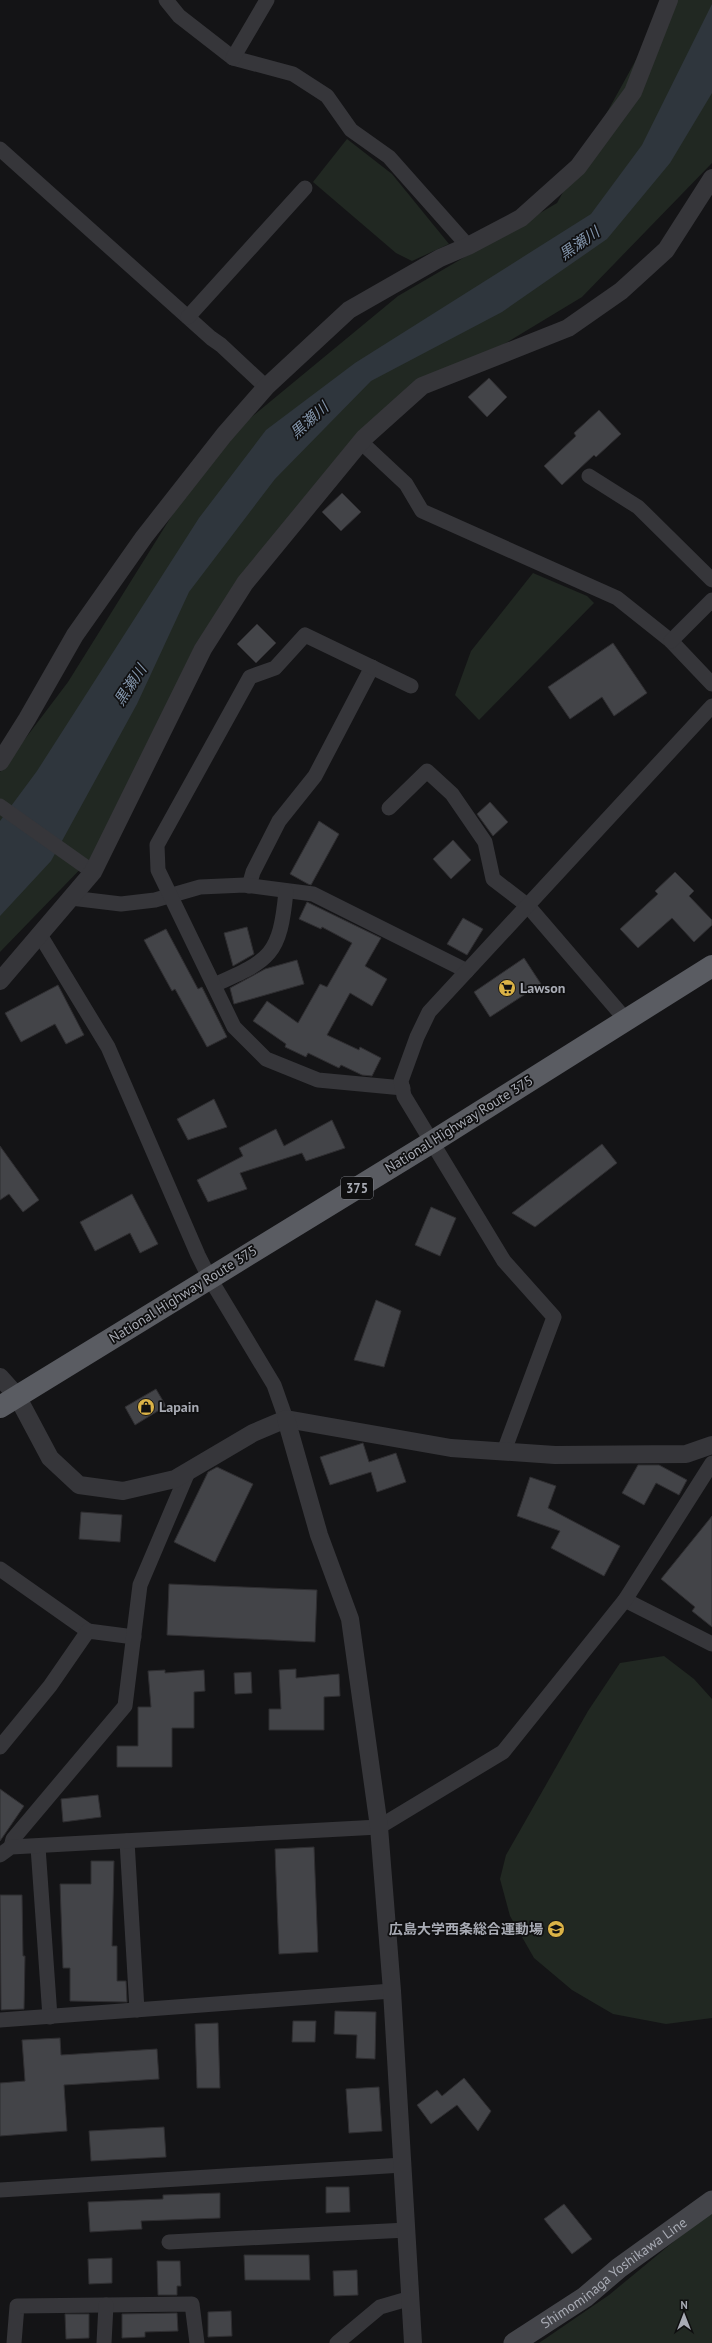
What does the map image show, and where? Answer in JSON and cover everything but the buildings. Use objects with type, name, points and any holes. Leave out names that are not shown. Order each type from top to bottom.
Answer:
[{"type":"highway","name":"National Highway Route 375","points":[[8,1402],[209,1277],[432,1142],[712,966]]},
{"type":"main road","name":"Shimominaga Yoshikawa Line","points":[[514,2343],[585,2296],[619,2268],[712,2200]]},
{"type":"street","points":[[166,0],[180,16],[233,58],[293,74],[327,96],[351,130],[389,157],[468,246]]},
{"type":"street","points":[[233,58],[267,0]]},
{"type":"street","points":[[0,762],[27,719],[75,635],[140,543],[224,435],[266,387],[349,310],[440,258],[468,246],[521,218],[578,167],[633,92],[669,0]]},
{"type":"street","points":[[0,149],[188,317],[221,344],[266,387]]},
{"type":"street","points":[[0,981],[71,898],[203,649],[245,583],[360,442],[422,386],[568,328],[621,291],[666,250],[712,178]]},
{"type":"street","points":[[188,317],[305,188]]},
{"type":"street","points":[[360,442],[406,484],[422,511],[617,598],[671,641],[712,684]]},
{"type":"street","points":[[589,476],[638,507],[712,580]]},
{"type":"street","points":[[671,641],[712,600]]},
{"type":"street","points":[[403,1088],[318,1080],[266,1059],[234,1027],[158,870],[157,845],[250,677],[275,668],[305,635],[411,686]]},
{"type":"street","points":[[249,886],[253,872],[279,821],[315,776],[372,667]]},
{"type":"street","points":[[504,1452],[554,1317],[504,1261],[404,1096],[401,1081],[417,1037],[429,1012],[712,706]]},
{"type":"street","points":[[389,808],[428,771],[452,794],[486,842],[493,879],[528,906],[626,1020]]},
{"type":"street","points":[[0,806],[88,868]]},
{"type":"street","points":[[71,898],[122,904],[155,900],[200,887],[249,886],[313,894],[467,971]]},
{"type":"street","points":[[214,985],[252,969],[273,950],[283,921],[286,891]]},
{"type":"street","points":[[40,935],[108,1047],[209,1277],[274,1385],[286,1418],[319,1535],[350,1619],[379,1827],[392,1991],[413,2343]]},
{"type":"street","points":[[0,1377],[8,1402],[50,1458],[79,1485],[123,1490],[175,1479],[253,1432],[286,1418],[451,1448],[504,1452],[555,1455],[686,1454],[712,1445]]},
{"type":"street","points":[[6,1851],[126,1841],[379,1827],[503,1752],[625,1600],[712,1463]]},
{"type":"street","points":[[6,1851],[13,1839],[125,1706],[140,1585],[188,1472]]},
{"type":"street","points":[[0,1569],[88,1631],[134,1637]]},
{"type":"street","points":[[625,1600],[712,1644]]},
{"type":"street","points":[[0,1747],[50,1686],[88,1631]]},
{"type":"street","points":[[126,1841],[137,2010]]},
{"type":"street","points":[[38,1848],[50,2018]]},
{"type":"street","points":[[0,2020],[50,2018],[392,1991]]},
{"type":"street","points":[[0,2190],[403,2165]]},
{"type":"street","points":[[169,2242],[407,2230]]},
{"type":"street","points":[[337,2343],[380,2307],[411,2298]]},
{"type":"street","points":[[14,2343],[17,2306],[192,2304],[197,2343]]},
{"type":"street","points":[[104,2343],[106,2305]]},
{"type":"shaded area","points":[[669,0],[712,0],[712,163],[582,297],[491,352],[417,383],[203,649],[92,857],[0,952],[0,772],[68,682],[214,448],[398,296],[557,203]]},
{"type":"shaded area","points":[[347,139],[392,174],[449,244],[412,261],[396,253],[313,182]]},
{"type":"shaded area","points":[[533,573],[587,596],[594,603],[479,720],[455,695],[471,651]]},
{"type":"shaded area","points":[[664,1656],[694,1679],[712,1699],[712,2018],[666,2024],[613,2014],[572,1990],[534,1958],[510,1916],[500,1879],[506,1855],[588,1711],[620,1663]]},
{"type":"shaded area","points":[[712,2210],[712,2343],[539,2343],[609,2295]]},
{"type":"water","name":"黒瀬川","points":[[712,4],[712,93],[670,163],[607,239],[502,312],[371,381],[275,479],[189,592],[137,704],[51,861],[0,916],[0,821],[37,771],[199,518],[266,430],[355,363],[591,214],[642,145]]},
{"type":"place","name":"Lawson","points":[[507,988]]},
{"type":"place","name":"Lapain","points":[[146,1407]]},
{"type":"place","name":"広島大学西条総合運動場","points":[[556,1929]]}]
